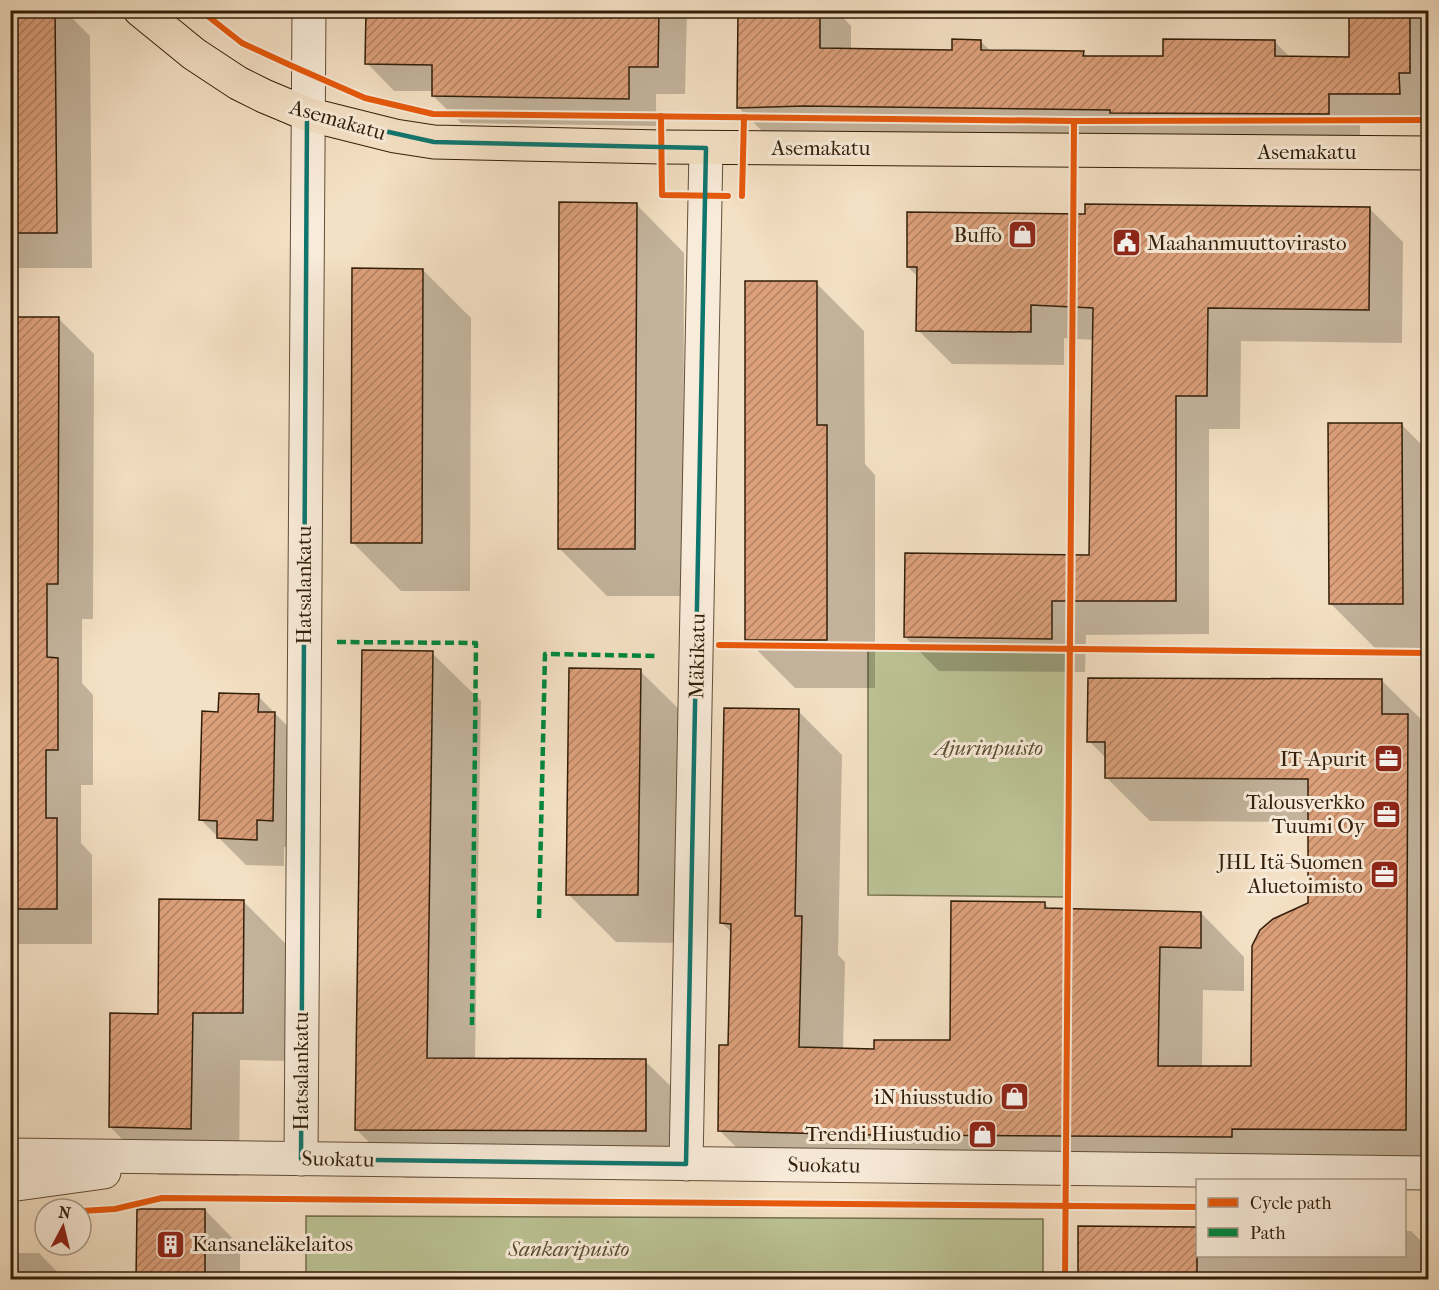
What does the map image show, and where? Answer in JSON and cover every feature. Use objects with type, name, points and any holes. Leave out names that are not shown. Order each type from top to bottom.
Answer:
[{"type":"main road","name":"Asemakatu","points":[[140,10],[194,54],[238,83],[307,114],[395,136],[434,142],[706,148],[1428,153]]},
{"type":"street","name":"Hatsalankatu","points":[[301,1159],[309,10]]},
{"type":"street","name":"Mäkikatu","points":[[686,1164],[706,148]]},
{"type":"street","name":"Suokatu","points":[[10,1155],[1428,1173]]},
{"type":"street","name":"Suokatu","points":[[10,1185],[220,1157]]},
{"type":"highlighted area","points":[[307,114],[434,142],[706,148],[686,1164],[301,1159]]},
{"type":"green space","name":"Ajurinpuisto","points":[[868,647],[1068,649],[1067,897],[868,895]]},
{"type":"green space","name":"Sankaripuisto","points":[[306,1216],[1043,1219],[1043,1279],[306,1279]]},
{"type":"building","points":[[10,10],[55,10],[57,233],[10,233]]},
{"type":"building","points":[[366,10],[659,10],[658,67],[629,67],[629,99],[432,96],[432,65],[365,64]]},
{"type":"building","points":[[738,10],[820,10],[820,48],[952,50],[952,39],[981,40],[981,50],[1084,51],[1083,56],[1163,56],[1163,39],[1275,40],[1275,56],[1349,57],[1349,10],[1410,10],[1410,73],[1399,73],[1400,94],[1329,94],[1329,114],[1110,113],[1110,110],[804,106],[737,108]]},
{"type":"building","points":[[559,202],[637,203],[635,549],[558,549]]},
{"type":"building","points":[[1085,204],[1370,207],[1369,310],[1208,308],[1207,396],[1176,396],[1176,601],[1052,601],[1052,639],[904,637],[905,553],[1089,555],[1093,308],[1031,305],[1031,332],[916,331],[917,267],[907,267],[907,212],[1085,214]]},
{"type":"building","points":[[352,268],[423,269],[422,543],[351,543]]},
{"type":"building","points":[[745,281],[817,281],[817,425],[827,425],[827,640],[745,640]]},
{"type":"building","points":[[10,317],[59,317],[58,584],[47,584],[47,657],[58,658],[58,750],[46,750],[46,818],[57,818],[57,909],[10,909]]},
{"type":"building","points":[[1328,423],[1402,423],[1403,604],[1329,604]]},
{"type":"building","points":[[362,650],[433,651],[427,1058],[646,1059],[646,1131],[355,1130]]},
{"type":"building","points":[[569,668],[641,669],[638,895],[566,895]]},
{"type":"building","points":[[1088,678],[1382,679],[1382,714],[1408,714],[1406,1130],[1232,1129],[1232,1137],[874,1135],[718,1131],[719,1045],[728,1045],[731,924],[720,923],[724,708],[799,709],[795,916],[802,916],[799,1047],[874,1049],[874,1040],[950,1040],[951,901],[1045,902],[1045,908],[1201,912],[1201,948],[1160,947],[1158,1066],[1251,1066],[1252,946],[1260,930],[1273,919],[1308,903],[1308,779],[1105,778],[1105,742],[1087,742]]},
{"type":"building","points":[[219,693],[259,694],[258,712],[275,712],[273,821],[257,820],[257,840],[217,838],[217,821],[199,820],[202,711],[218,712]]},
{"type":"building","points":[[159,899],[244,900],[243,1013],[193,1013],[191,1129],[109,1127],[110,1013],[158,1014]]},
{"type":"building","name":"Kansaneläkelaitos","points":[[137,1209],[205,1209],[205,1280],[136,1280]]},
{"type":"building","points":[[1078,1226],[1196,1227],[1197,1280],[1078,1280]]},
{"type":"marked path","points":[[337,642],[476,643],[472,1025]]},
{"type":"marked path","points":[[539,918],[545,654],[657,656]]},
{"type":"cycle path","points":[[200,10],[242,43],[292,66],[365,98],[433,114],[1074,121],[1428,120]]},
{"type":"cycle path","points":[[661,116],[662,195],[728,196]]},
{"type":"cycle path","points":[[742,196],[744,117]]},
{"type":"cycle path","points":[[1065,1280],[1074,121]]},
{"type":"cycle path","points":[[719,645],[1428,653]]},
{"type":"cycle path","points":[[93,1210],[115,1209],[162,1198],[1196,1207]]},
{"type":"place","name":"Buffo","points":[[1023,235]]},
{"type":"place","name":"Maahanmuuttovirasto","points":[[1126,243]]},
{"type":"place","name":"IT-Apurit","points":[[1388,759]]},
{"type":"place","name":"Talousverkko Tuumi Oy","points":[[1386,814]]},
{"type":"place","name":"JHL Itä-Suomen Aluetoimisto","points":[[1384,874]]},
{"type":"place","name":"iN hiusstudio","points":[[1014,1097]]},
{"type":"place","name":"Trendi Hiustudio","points":[[982,1134]]},
{"type":"place","name":"Kansaneläkelaitos","points":[[171,1244]]}]
